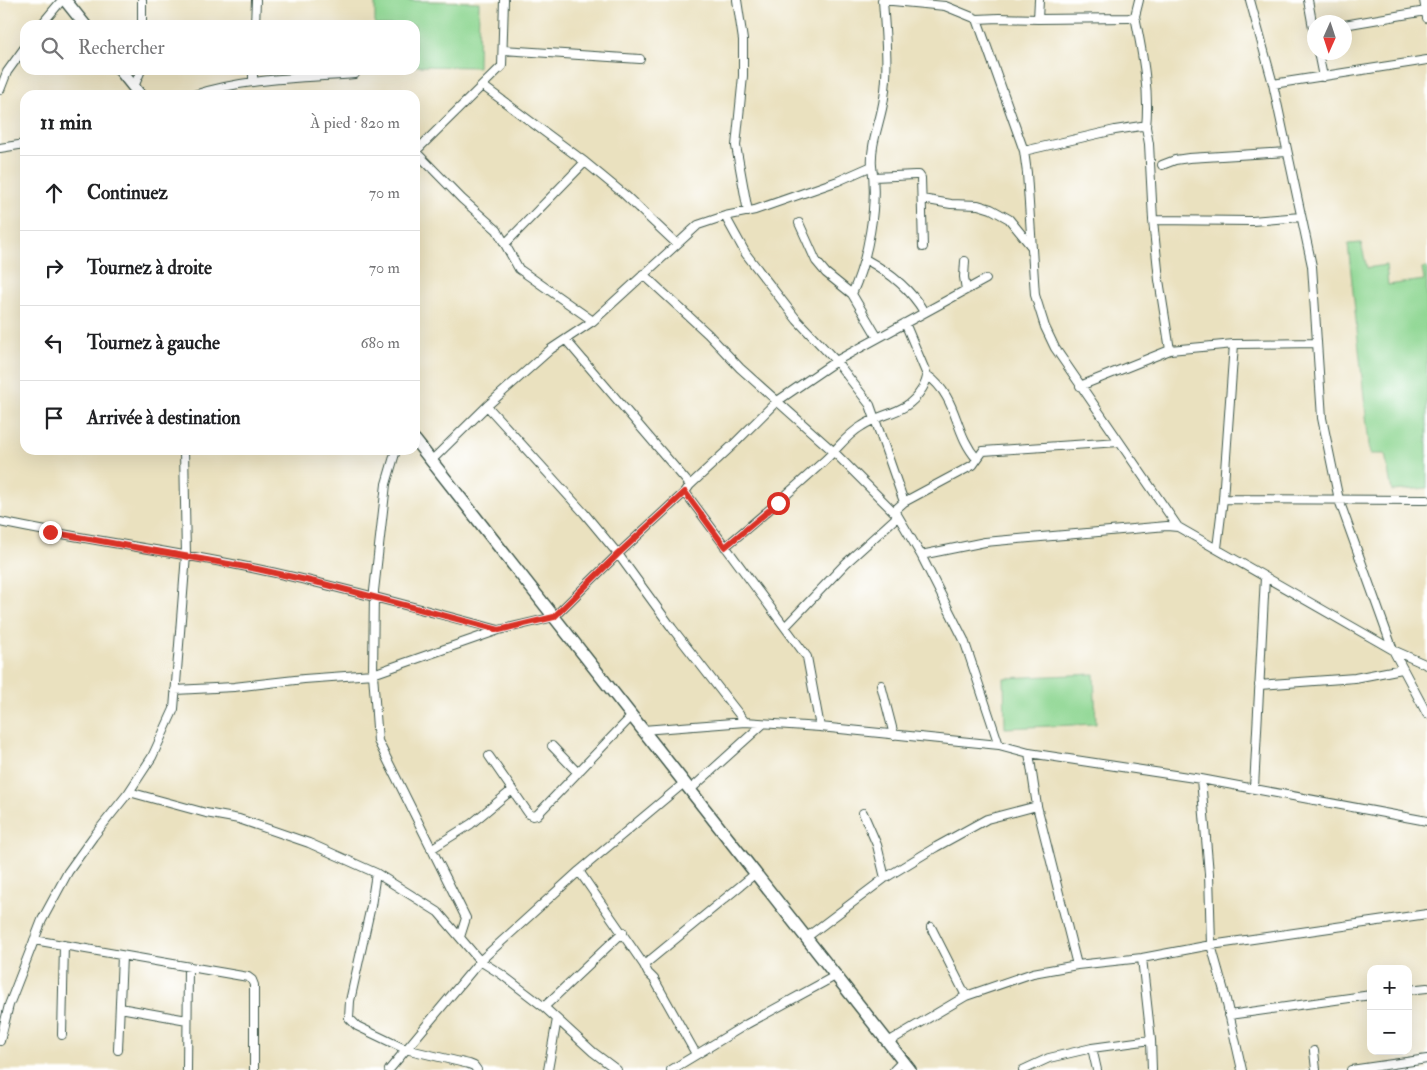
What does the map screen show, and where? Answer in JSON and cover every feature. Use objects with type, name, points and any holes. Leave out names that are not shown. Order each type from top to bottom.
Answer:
[{"type":"main road","points":[[64,0],[81,20]]},
{"type":"main road","points":[[124,75],[136,90]]},
{"type":"main road","points":[[420,446],[907,1065]]},
{"type":"street","points":[[46,20],[64,0]]},
{"type":"street","points":[[142,0],[142,20]]},
{"type":"street","points":[[255,20],[256,0]]},
{"type":"street","points":[[420,147],[502,66],[504,0]]},
{"type":"street","points":[[737,0],[742,40],[743,76],[736,146],[748,212]]},
{"type":"street","points":[[852,294],[861,274],[870,236],[874,177],[871,154],[884,97],[885,36],[882,0],[943,3],[977,19],[1129,18],[1136,16]]},
{"type":"street","points":[[1038,19],[1039,0]]},
{"type":"street","points":[[1139,0],[1136,16],[1148,104],[1146,127],[1149,144],[1153,220],[1159,280],[1170,350]]},
{"type":"street","points":[[1250,0],[1273,84],[1312,266],[1322,418],[1340,500],[1393,650],[1427,714]]},
{"type":"street","points":[[1308,0],[1311,15]]},
{"type":"street","points":[[1352,23],[1426,14],[1424,0]]},
{"type":"street","points":[[977,19],[1024,151],[1034,295],[1054,348],[1178,527],[1393,650],[1427,665]]},
{"type":"street","points":[[503,50],[640,59]]},
{"type":"street","points":[[0,90],[3,71],[20,52]]},
{"type":"street","points":[[1320,60],[1323,77]]},
{"type":"street","points":[[1273,84],[1427,60]]},
{"type":"street","points":[[137,90],[140,75]]},
{"type":"street","points":[[253,75],[253,82]]},
{"type":"street","points":[[208,90],[253,82],[342,75]]},
{"type":"street","points":[[483,86],[585,162],[677,244]]},
{"type":"street","points":[[1024,151],[1121,129],[1146,127]]},
{"type":"street","points":[[0,148],[20,145]]},
{"type":"street","points":[[1162,165],[1175,160],[1189,158],[1287,152]]},
{"type":"street","points":[[420,157],[462,199],[497,230],[519,269],[593,321]]},
{"type":"street","points":[[505,244],[585,162]]},
{"type":"street","points":[[432,460],[551,349],[593,321],[698,225],[725,216],[748,212],[838,181],[872,166]]},
{"type":"street","points":[[874,177],[919,175],[921,178],[923,248]]},
{"type":"street","points":[[922,199],[951,204],[978,205],[991,209],[1009,219],[1031,246]]},
{"type":"street","points":[[725,216],[746,254],[797,320],[836,361],[870,405],[904,502]]},
{"type":"street","points":[[1153,220],[1252,221],[1301,217]]},
{"type":"street","points":[[799,223],[816,261],[852,294],[878,338]]},
{"type":"street","points":[[865,259],[881,267],[904,286],[924,312]]},
{"type":"street","points":[[965,261],[964,277],[966,290]]},
{"type":"street","points":[[643,274],[708,334],[776,402],[834,452],[896,514],[921,555],[964,640],[998,745]]},
{"type":"street","points":[[174,690],[234,687],[373,674],[499,630],[554,617],[776,402],[836,361],[986,279]]},
{"type":"street","points":[[905,323],[927,375],[937,382],[944,392],[955,412],[964,441],[977,459]]},
{"type":"street","points":[[566,340],[687,488],[725,547],[808,657],[820,727]]},
{"type":"street","points":[[1080,386],[1170,350],[1234,344],[1317,343]]},
{"type":"street","points":[[1217,548],[1224,499],[1234,344]]},
{"type":"street","points":[[725,547],[778,503],[834,452],[848,435],[875,419],[897,411],[915,400],[925,384],[927,375]]},
{"type":"street","points":[[488,406],[584,512],[745,722]]},
{"type":"street","points":[[785,627],[896,514],[904,502],[973,465],[983,450],[1119,442]]},
{"type":"street","points":[[0,1041],[9,1004],[42,920],[68,872],[129,792],[152,757],[174,708],[186,555],[184,455]]},
{"type":"street","points":[[395,455],[386,484],[374,598],[373,674],[378,741],[466,918],[460,937]]},
{"type":"street","points":[[1224,499],[1427,500]]},
{"type":"street","points":[[0,522],[257,569],[499,630]]},
{"type":"street","points":[[921,555],[985,542],[1154,527],[1178,527]]},
{"type":"street","points":[[1254,788],[1265,577]]},
{"type":"street","points":[[1259,685],[1355,678],[1402,669]]},
{"type":"street","points":[[881,685],[894,735]]},
{"type":"street","points":[[489,756],[529,814],[537,815],[632,717]]},
{"type":"street","points":[[643,730],[745,722],[820,727],[998,745],[1029,753],[1254,788],[1425,821]]},
{"type":"street","points":[[389,1070],[480,961],[579,871],[763,724]]},
{"type":"street","points":[[552,746],[578,773]]},
{"type":"street","points":[[1029,753],[1037,806],[1076,965]]},
{"type":"street","points":[[1201,779],[1210,874],[1210,945],[1242,1070]]},
{"type":"street","points":[[431,849],[471,824],[512,790]]},
{"type":"street","points":[[129,792],[239,819],[310,843],[376,873],[438,912],[480,961],[501,974],[544,1007],[593,1052],[617,1070]]},
{"type":"street","points":[[807,937],[885,878],[987,819],[1037,806]]},
{"type":"street","points":[[863,813],[877,845],[885,878]]},
{"type":"street","points":[[579,871],[623,932],[648,973],[654,978],[696,1054]]},
{"type":"street","points":[[376,873],[371,906],[350,1001],[349,1018],[357,1026],[405,1049],[469,1064],[477,1070]]},
{"type":"street","points":[[644,965],[756,873]]},
{"type":"street","points":[[888,1042],[966,996],[1033,973],[1076,965],[1142,958],[1210,945],[1427,914]]},
{"type":"street","points":[[931,927],[966,996]]},
{"type":"street","points":[[544,1007],[623,932]]},
{"type":"street","points":[[34,940],[248,977],[254,985],[254,1070]]},
{"type":"street","points":[[62,1035],[64,945]]},
{"type":"street","points":[[118,1050],[122,956]]},
{"type":"street","points":[[1142,958],[1151,1040],[1152,1070]]},
{"type":"street","points":[[187,1070],[188,967]]},
{"type":"street","points":[[671,1070],[747,1024],[837,975]]},
{"type":"street","points":[[1412,990],[1427,988]]},
{"type":"street","points":[[1229,1015],[1367,996]]},
{"type":"street","points":[[120,1008],[187,1020]]},
{"type":"street","points":[[548,1070],[557,1019]]},
{"type":"street","points":[[1023,1070],[1049,1058],[1092,1048],[1151,1040]]},
{"type":"street","points":[[1092,1048],[1097,1070]]},
{"type":"street","points":[[1314,1051],[1316,1070]]},
{"type":"street","points":[[1351,1070],[1427,1059]]},
{"type":"street","points":[[894,1070],[907,1065]]},
{"type":"green space","points":[[375,0],[479,2],[478,67],[420,66],[420,20],[375,20]]},
{"type":"green space","points":[[1361,243],[1367,268],[1386,265],[1388,285],[1424,280],[1422,268],[1427,267],[1427,488],[1392,491],[1385,454],[1370,454],[1348,244]]},
{"type":"green space","points":[[1094,674],[1096,724],[1005,728],[1004,678]]},
{"type":"route","points":[[50,532],[257,569],[324,584],[499,630],[554,617],[685,492],[725,547],[778,503]]}]
